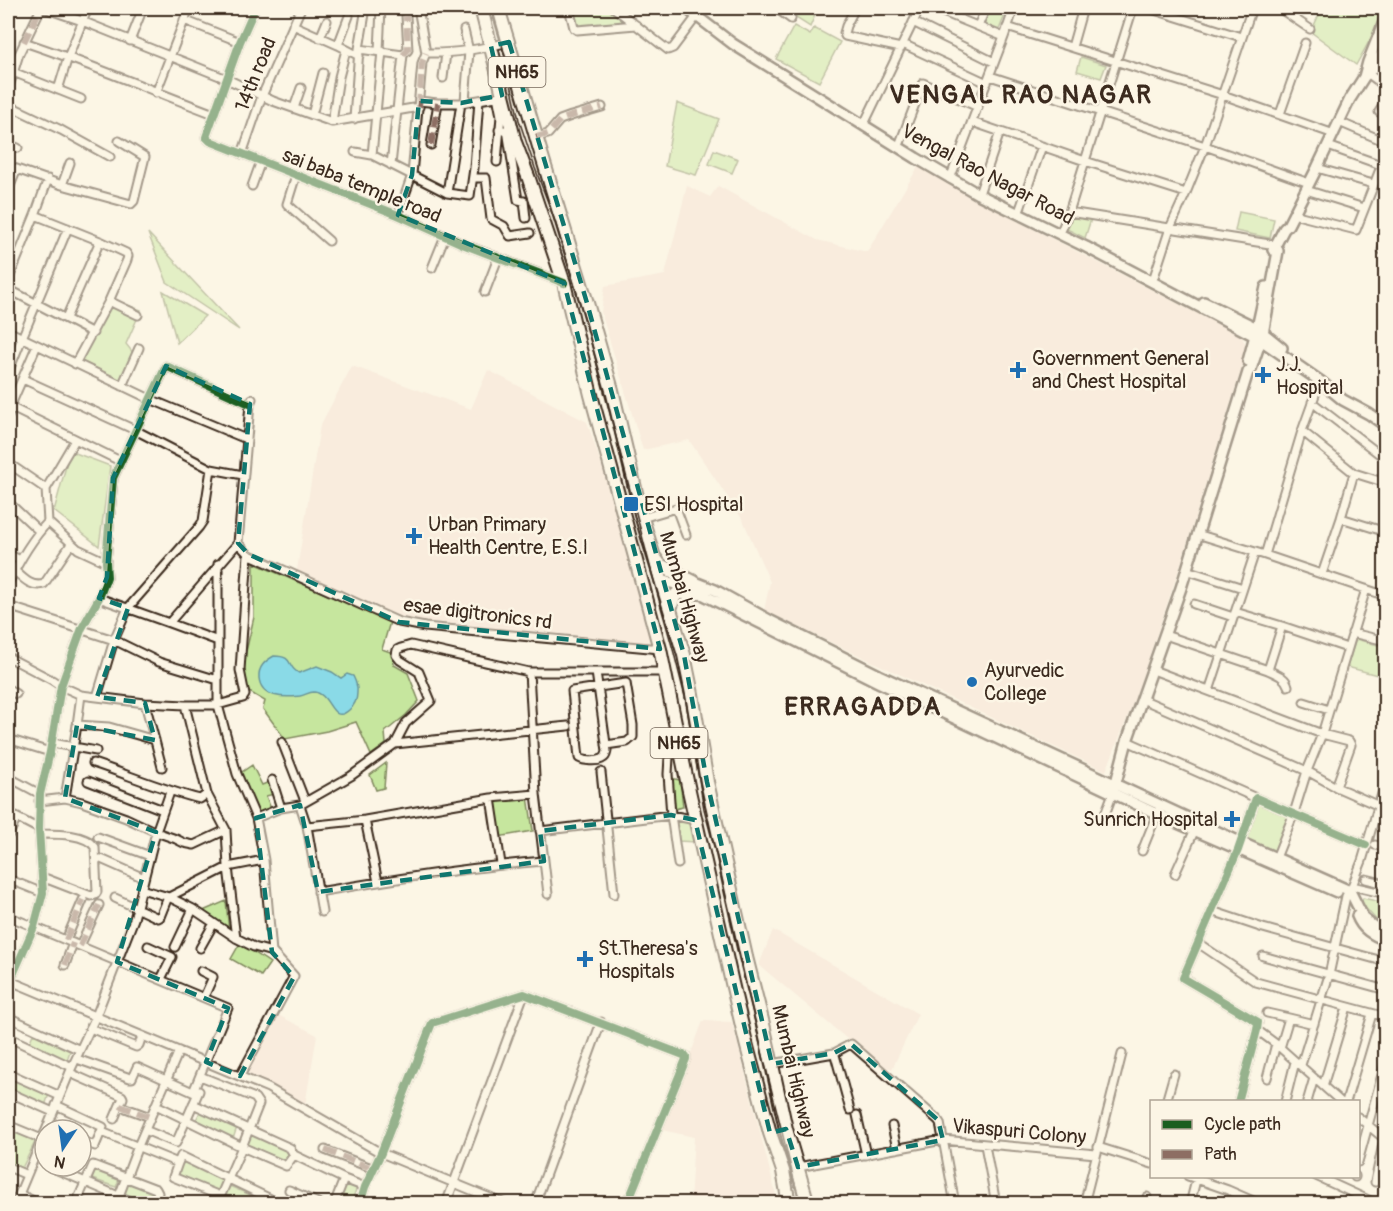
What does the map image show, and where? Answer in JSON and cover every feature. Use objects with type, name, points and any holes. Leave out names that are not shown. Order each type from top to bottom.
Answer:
[{"type":"highway","name":"Mumbai Highway","points":[[481,8],[500,96],[564,283],[591,395],[660,649],[695,820],[746,1043],[770,1133],[783,1171],[789,1203]]},
{"type":"highway","name":"Mumbai Highway","points":[[498,8],[585,294],[612,390],[642,518],[684,656],[707,782],[746,957],[786,1129],[808,1203]]},
{"type":"highway","points":[[591,395],[612,390]]},
{"type":"highway","points":[[654,557],[660,565],[697,587]]},
{"type":"highway","points":[[669,610],[678,593],[697,587]]},
{"type":"highway","points":[[717,918],[737,913]]},
{"type":"highway","points":[[770,1133],[786,1129]]},
{"type":"main road","name":"Vengal Rao Nagar Road","points":[[686,8],[697,12],[782,71],[978,194],[1259,334]]},
{"type":"main road","points":[[1114,788],[1127,741],[1166,635],[1248,372],[1247,367],[1259,334],[1278,251],[1276,245],[1350,99],[1366,74],[1386,17]]},
{"type":"main road","points":[[1366,74],[1374,67],[1386,46]]},
{"type":"main road","name":"Vengal Rao Nagar Road","points":[[874,130],[900,143],[951,177],[1062,229],[1259,334]]},
{"type":"main road","points":[[1259,334],[1343,400],[1386,426]]},
{"type":"main road","points":[[1259,334],[1346,397],[1349,402]]},
{"type":"main road","points":[[660,576],[715,590],[879,675],[1159,810],[1349,891],[1364,927],[1372,935],[1386,940]]},
{"type":"main road","points":[[1239,846],[1276,858],[1349,891],[1364,920],[1386,932]]},
{"type":"street","points":[[8,86],[24,42],[43,8],[82,21],[227,79],[262,96],[332,122],[419,104],[463,102],[500,96],[501,116],[497,162]]},
{"type":"street","points":[[58,90],[68,57],[88,8]]},
{"type":"street","points":[[130,41],[143,8]]},
{"type":"street","points":[[156,93],[189,8]]},
{"type":"street","name":"sai baba temple road","points":[[255,8],[240,42],[206,137],[210,141],[564,283]]},
{"type":"street","name":"14th road","points":[[243,154],[262,96],[301,8]]},
{"type":"street","points":[[354,119],[359,53],[366,8]]},
{"type":"street","points":[[372,155],[381,51],[381,8]]},
{"type":"street","points":[[398,215],[412,175],[422,63],[426,53],[418,8]]},
{"type":"street","points":[[569,8],[574,28],[577,30],[636,25]]},
{"type":"street","points":[[614,8],[668,50],[671,50],[697,12]]},
{"type":"street","points":[[776,8],[791,19]]},
{"type":"street","points":[[855,8],[846,26],[845,36],[902,46],[988,79],[1205,146],[1364,208]]},
{"type":"street","points":[[860,120],[902,46],[920,8]]},
{"type":"street","points":[[933,8],[1004,37]]},
{"type":"street","points":[[978,26],[986,8]]},
{"type":"street","points":[[951,177],[1014,8]]},
{"type":"street","points":[[1072,47],[1083,8]]},
{"type":"street","points":[[1062,229],[1133,8]]},
{"type":"street","points":[[1148,8],[1241,37]]},
{"type":"street","points":[[1154,277],[1170,228],[1205,146],[1252,8]]},
{"type":"street","points":[[1279,8],[1310,29]]},
{"type":"street","points":[[338,45],[349,16]]},
{"type":"street","points":[[391,165],[403,55],[408,50],[406,16]]},
{"type":"street","points":[[184,20],[240,42]]},
{"type":"street","points":[[320,38],[327,21]]},
{"type":"street","points":[[913,22],[994,62]]},
{"type":"street","points":[[293,25],[346,50],[359,53],[381,51],[403,55]]},
{"type":"street","points":[[1007,27],[1223,95],[1334,134]]},
{"type":"street","points":[[447,193],[463,102],[469,51],[464,30]]},
{"type":"street","points":[[24,42],[214,114]]},
{"type":"street","points":[[426,53],[469,51],[508,42]]},
{"type":"street","points":[[1280,114],[1305,43]]},
{"type":"street","points":[[332,122],[346,50]]},
{"type":"street","points":[[443,78],[446,53]]},
{"type":"street","points":[[13,72],[81,99]]},
{"type":"street","points":[[312,115],[323,74]]},
{"type":"street","points":[[1366,74],[1386,87]]},
{"type":"street","points":[[923,83],[978,107]]},
{"type":"street","points":[[294,108],[301,88]]},
{"type":"street","points":[[900,143],[920,91]]},
{"type":"street","points":[[355,152],[372,155],[447,193],[470,196],[479,100]]},
{"type":"street","points":[[1379,112],[1386,101]]},
{"type":"street","points":[[431,145],[438,104]]},
{"type":"street","points":[[8,105],[110,157]]},
{"type":"street","points":[[536,137],[548,134],[560,120],[602,107]]},
{"type":"street","points":[[972,122],[1186,193]]},
{"type":"street","points":[[1339,122],[1386,142]]},
{"type":"street","points":[[499,130],[507,130],[518,200],[524,201],[526,218]]},
{"type":"street","points":[[980,191],[1000,132]]},
{"type":"street","points":[[8,166],[62,185],[131,204],[134,201],[145,157],[119,141]]},
{"type":"street","points":[[8,144],[18,148]]},
{"type":"street","points":[[1020,209],[1042,146]]},
{"type":"street","points":[[1328,146],[1380,165]]},
{"type":"street","points":[[1293,214],[1356,230],[1386,154]]},
{"type":"street","points":[[252,186],[261,161]]},
{"type":"street","points":[[62,185],[70,163]]},
{"type":"street","points":[[1317,168],[1373,184]]},
{"type":"street","points":[[8,191],[17,169]]},
{"type":"street","points":[[296,175],[287,204],[329,241]]},
{"type":"street","points":[[472,178],[486,178],[491,219],[504,226],[510,236],[530,233]]},
{"type":"street","points":[[8,281],[48,179]]},
{"type":"street","points":[[1068,212],[1276,245]]},
{"type":"street","points":[[35,215],[100,241],[128,256],[109,301],[75,364]]},
{"type":"street","points":[[8,373],[68,228]]},
{"type":"street","points":[[432,268],[445,236]]},
{"type":"street","points":[[1382,250],[1386,237]]},
{"type":"street","points":[[66,318],[100,241]]},
{"type":"street","points":[[485,292],[498,258]]},
{"type":"street","points":[[8,289],[93,333]]},
{"type":"street","points":[[109,301],[138,315]]},
{"type":"street","points":[[8,340],[9,332],[150,399],[246,439]]},
{"type":"street","points":[[8,416],[37,345]]},
{"type":"street","points":[[122,386],[139,348]]},
{"type":"street","points":[[169,623],[238,543],[251,401],[166,366],[113,478],[106,562],[107,578],[82,628],[61,686],[52,743],[39,797],[43,892],[34,927],[8,982],[268,1088],[381,1153],[505,1203]]},
{"type":"street","points":[[23,379],[135,430],[211,469],[243,475]]},
{"type":"street","points":[[1264,555],[1302,431],[1320,381]]},
{"type":"street","points":[[1312,402],[1378,453],[1386,456]]},
{"type":"street","points":[[10,407],[120,461]]},
{"type":"street","points":[[1302,431],[1354,473],[1386,483]]},
{"type":"street","points":[[75,440],[46,489],[48,522],[78,549],[106,562]]},
{"type":"street","points":[[8,460],[11,465],[46,489]]},
{"type":"street","points":[[97,697],[114,640],[128,608],[203,521],[211,469]]},
{"type":"street","points":[[1322,574],[1354,473]]},
{"type":"street","points":[[8,502],[39,531]]},
{"type":"street","points":[[642,518],[676,508],[686,535]]},
{"type":"street","points":[[1341,518],[1386,532]]},
{"type":"street","points":[[8,584],[20,560],[39,531],[48,522]]},
{"type":"street","points":[[1197,534],[1386,596]]},
{"type":"street","name":"esae digitronics rd","points":[[238,543],[248,554],[399,622],[425,627],[660,649]]},
{"type":"street","points":[[14,570],[31,584],[36,586],[44,584],[71,544]]},
{"type":"street","points":[[1209,691],[1255,552]]},
{"type":"street","points":[[8,554],[20,560]]},
{"type":"street","points":[[8,657],[81,695],[184,705],[218,705],[244,697],[240,669],[248,554]]},
{"type":"street","points":[[218,564],[218,705],[237,774],[256,818],[264,860],[272,952]]},
{"type":"street","points":[[1186,570],[1242,588]]},
{"type":"street","points":[[1276,858],[1322,734],[1366,589]]},
{"type":"street","points":[[99,598],[218,641]]},
{"type":"street","points":[[1194,604],[1282,626],[1347,648]]},
{"type":"street","points":[[8,606],[82,628],[114,640],[159,662],[218,680]]},
{"type":"street","points":[[1268,670],[1282,626]]},
{"type":"street","points":[[1352,633],[1386,641]]},
{"type":"street","points":[[1166,635],[1268,670],[1282,677],[1287,681],[1288,686]]},
{"type":"street","points":[[256,818],[302,803],[351,776],[395,744],[406,723],[431,701],[419,672],[397,658],[396,653],[401,648],[411,645],[529,672],[665,672]]},
{"type":"street","points":[[1153,670],[1322,734],[1351,742],[1336,787]]},
{"type":"street","points":[[529,672],[536,794],[548,894]]},
{"type":"street","points":[[596,672],[598,687],[606,745],[606,755],[603,759],[585,761],[579,758],[572,690],[598,687],[626,683]]},
{"type":"street","points":[[606,745],[627,742],[633,737],[624,672]]},
{"type":"street","points":[[8,689],[16,694]]},
{"type":"street","points":[[65,798],[81,695]]},
{"type":"street","points":[[1142,699],[1307,771],[1379,806]]},
{"type":"street","points":[[1304,702],[1329,710]]},
{"type":"street","points":[[145,703],[162,766]]},
{"type":"street","points":[[184,705],[207,794],[226,830],[236,938]]},
{"type":"street","points":[[77,724],[109,727],[155,740]]},
{"type":"street","points":[[395,744],[568,726]]},
{"type":"street","points":[[8,739],[50,752]]},
{"type":"street","points":[[1127,741],[1366,845]]},
{"type":"street","points":[[282,742],[302,803],[322,912]]},
{"type":"street","points":[[52,743],[96,751]]},
{"type":"street","points":[[678,864],[668,774],[669,757],[680,748]]},
{"type":"street","points":[[93,763],[170,792],[200,799],[207,794]]},
{"type":"street","points":[[601,772],[614,894]]},
{"type":"street","points":[[8,777],[39,797],[65,798],[82,802],[194,845],[226,830]]},
{"type":"street","points":[[272,780],[281,808]]},
{"type":"street","points":[[1285,1100],[1314,1024],[1329,975],[1349,891],[1362,861],[1386,780]]},
{"type":"street","points":[[88,781],[164,810]]},
{"type":"street","points":[[1104,817],[1114,788]]},
{"type":"street","points":[[51,1118],[96,1016],[134,919],[156,832],[170,792]]},
{"type":"street","points":[[307,826],[364,820],[491,798],[536,794]]},
{"type":"street","points":[[491,798],[501,864]]},
{"type":"street","points":[[1238,1100],[1258,1022],[1183,978],[1239,846],[1256,798]]},
{"type":"street","points":[[1142,850],[1159,810]]},
{"type":"street","points":[[8,813],[39,831],[67,835],[93,843],[97,892],[95,895],[91,896],[42,877]]},
{"type":"street","points":[[540,831],[671,815],[695,820]]},
{"type":"street","points":[[8,836],[17,818]]},
{"type":"street","points":[[364,820],[378,882]]},
{"type":"street","points":[[1175,874],[1197,827]]},
{"type":"street","points":[[98,837],[150,856]]},
{"type":"street","points":[[1375,845],[1386,848]]},
{"type":"street","points":[[101,859],[144,878]]},
{"type":"street","points":[[115,898],[159,918],[169,897],[228,867],[264,860]]},
{"type":"street","points":[[318,892],[501,864],[544,861]]},
{"type":"street","points":[[8,879],[43,892]]},
{"type":"street","points":[[1366,879],[1386,884]]},
{"type":"street","points":[[141,889],[169,897],[193,909],[236,938],[254,947],[272,952],[294,977],[240,1076]]},
{"type":"street","points":[[1349,891],[1386,894]]},
{"type":"street","points":[[65,965],[73,943],[83,900]]},
{"type":"street","points":[[73,943],[99,905]]},
{"type":"street","points":[[175,947],[193,909]]},
{"type":"street","points":[[1212,911],[1263,928],[1386,962]]},
{"type":"street","points":[[8,916],[228,1008],[206,1062],[193,1104],[176,1143],[145,1130]]},
{"type":"street","points":[[200,948],[214,923]]},
{"type":"street","points":[[1198,943],[1256,982],[1386,1017]]},
{"type":"street","points":[[148,946],[172,957],[161,979]]},
{"type":"street","points":[[1263,956],[1386,990]]},
{"type":"street","points":[[201,971],[213,977],[204,997]]},
{"type":"street","points":[[446,1203],[524,994]]},
{"type":"street","points":[[360,1203],[432,1023],[524,994],[686,1056],[628,1200],[645,1203]]},
{"type":"street","points":[[1323,1086],[1347,1007]]},
{"type":"street","points":[[1267,1013],[1314,1024]]},
{"type":"street","points":[[1346,1100],[1372,1014]]},
{"type":"street","points":[[8,1017],[80,1050]]},
{"type":"street","points":[[1267,1078],[1289,1018]]},
{"type":"street","points":[[535,1203],[601,1022]]},
{"type":"street","points":[[90,1028],[136,1047],[142,1036]]},
{"type":"street","points":[[1257,1030],[1323,1086],[1330,1098]]},
{"type":"street","points":[[8,1037],[122,1096],[114,1119]]},
{"type":"street","points":[[772,1064],[834,1053],[851,1044],[938,1120],[955,1203]]},
{"type":"street","points":[[116,1203],[179,1051]]},
{"type":"street","points":[[834,1053],[850,1110]]},
{"type":"street","points":[[1084,1203],[1122,1054]]},
{"type":"street","points":[[77,1059],[130,1078],[136,1067],[195,1093]]},
{"type":"street","points":[[1360,1158],[1386,1060]]},
{"type":"street","points":[[8,1073],[60,1096]]},
{"type":"street","points":[[1166,1100],[1174,1074]]},
{"type":"street","points":[[202,1076],[255,1098],[259,1104],[229,1178],[218,1200],[173,1178],[181,1156],[229,1178],[281,1203]]},
{"type":"street","points":[[1307,1100],[1314,1078]]},
{"type":"street","points":[[8,1092],[103,1127],[95,1146],[93,1145]]},
{"type":"street","points":[[193,1104],[249,1128],[290,1148],[294,1155],[366,1187]]},
{"type":"street","points":[[156,1105],[286,1166],[294,1155]]},
{"type":"street","points":[[120,1106],[150,1117]]},
{"type":"street","points":[[857,1115],[866,1155]]},
{"type":"street","points":[[1360,1118],[1385,1140],[1375,1182]]},
{"type":"street","points":[[8,1125],[33,1135]]},
{"type":"street","points":[[892,1126],[897,1149]]},
{"type":"street","points":[[102,1132],[178,1163]]},
{"type":"street","name":"Vikaspuri Colony","points":[[798,1167],[943,1140],[1097,1150],[1150,1161]]},
{"type":"street","points":[[985,1144],[996,1203]]},
{"type":"street","points":[[325,1150],[374,1169]]},
{"type":"street","points":[[8,1202],[14,1203],[33,1159]]},
{"type":"street","points":[[85,1203],[77,1201],[93,1165],[158,1191],[153,1203]]},
{"type":"street","points":[[8,1167],[27,1175]]},
{"type":"street","points":[[75,1178],[137,1203]]},
{"type":"street","points":[[1190,1203],[1196,1178],[1260,1203]]},
{"type":"street","points":[[1321,1178],[1377,1203]]},
{"type":"street","points":[[334,1203],[344,1179]]},
{"type":"street","points":[[289,1190],[320,1203]]},
{"type":"street","points":[[19,1194],[40,1203]]},
{"type":"highlighted area","points":[[509,42],[587,303],[684,655],[707,782],[772,1064],[834,1053],[851,1044],[938,1120],[943,1140],[798,1167],[786,1129],[770,1133],[695,820],[671,815],[540,831],[544,861],[318,892],[300,805],[256,818],[272,952],[294,977],[240,1076],[206,1062],[228,1008],[117,962],[156,832],[65,798],[77,725],[155,740],[145,703],[97,697],[128,608],[99,598],[107,577],[113,478],[166,366],[250,404],[238,543],[248,554],[399,622],[660,649],[564,283],[398,215],[412,175],[419,101],[461,103],[502,95],[491,46]]},
{"type":"shaded area","points":[[918,167],[1241,336],[1248,348],[1181,563],[1135,698],[1106,771],[764,611],[770,582],[743,520],[689,440],[643,450],[601,312],[605,286],[665,275],[687,186],[710,197],[718,186],[817,240],[867,252]]},
{"type":"shaded area","name":"ESI Hospital","points":[[352,366],[471,409],[488,370],[587,422],[634,561],[653,645],[401,619],[297,570],[320,426]]},
{"type":"shaded area","points":[[773,930],[918,1014],[892,1069],[877,1064],[759,965]]},
{"type":"shaded area","points":[[278,1015],[317,1035],[305,1105],[246,1073]]},
{"type":"shaded area","points":[[703,1021],[732,1022],[778,1203],[690,1203],[694,1137],[662,1130]]},
{"type":"green space","points":[[573,8],[612,8],[632,23],[579,27]]},
{"type":"green space","points":[[797,8],[818,8],[810,27],[793,16]]},
{"type":"green space","points":[[990,8],[1008,8],[998,32],[982,27]]},
{"type":"green space","points":[[1322,8],[1384,8],[1377,27],[1356,65],[1311,32]]},
{"type":"green space","points":[[794,26],[810,35],[814,28],[840,42],[819,82],[776,59]]},
{"type":"green space","points":[[1081,57],[1106,65],[1101,78],[1077,71]]},
{"type":"green space","points":[[677,103],[719,119],[696,175],[665,166]]},
{"type":"green space","points":[[714,150],[738,159],[732,173],[709,164]]},
{"type":"green space","points":[[1239,212],[1274,219],[1270,238],[1235,231]]},
{"type":"green space","points":[[1070,215],[1091,219],[1085,238],[1065,228]]},
{"type":"green space","points":[[148,233],[239,330],[167,282]]},
{"type":"green space","points":[[163,291],[205,316],[177,343]]},
{"type":"green space","points":[[110,299],[141,310],[126,344],[134,354],[120,380],[77,359]]},
{"type":"green space","points":[[70,451],[110,466],[99,546],[54,511]]},
{"type":"green space","points":[[254,563],[390,622],[382,649],[393,653],[394,665],[408,673],[419,701],[385,732],[386,744],[371,755],[356,722],[327,731],[285,739],[263,709],[265,701],[246,690],[242,669],[254,617]]},
{"type":"green space","points":[[1356,639],[1385,647],[1385,677],[1347,667]]},
{"type":"green space","points":[[386,763],[384,788],[376,790],[370,775]]},
{"type":"green space","points":[[252,765],[262,785],[269,782],[274,794],[266,796],[271,809],[259,815],[239,774]]},
{"type":"green space","points":[[670,778],[680,780],[683,807],[674,809]]},
{"type":"green space","points":[[528,796],[533,831],[498,837],[493,802]]},
{"type":"green space","points":[[1256,799],[1293,814],[1276,855],[1242,839]]},
{"type":"green space","points":[[675,819],[693,822],[696,842],[678,841]]},
{"type":"green space","points":[[1363,898],[1385,903],[1385,926],[1380,924],[1361,903]]},
{"type":"green space","points":[[226,901],[229,931],[203,911]]},
{"type":"green space","points":[[240,943],[270,963],[261,976],[231,959]]},
{"type":"green space","points":[[33,1034],[70,1051],[66,1063],[28,1046]]},
{"type":"green space","points":[[12,1078],[49,1094],[45,1106],[8,1090]]},
{"type":"green space","points":[[201,1110],[237,1127],[233,1139],[195,1122]]},
{"type":"green space","points":[[8,1126],[33,1136],[33,1146],[21,1170],[8,1165]]},
{"type":"green space","points":[[250,1134],[289,1151],[285,1163],[245,1146]]},
{"type":"green space","points":[[183,1160],[225,1180],[218,1194],[177,1176]]},
{"type":"green space","points":[[94,1167],[120,1177],[116,1187],[89,1178],[93,1178]]},
{"type":"green space","points":[[343,1181],[357,1187],[351,1203],[336,1204]]},
{"type":"green space","points":[[129,1182],[155,1193],[151,1203],[124,1193]]},
{"type":"green space","points":[[227,1185],[269,1203],[244,1203],[223,1195]]},
{"type":"water","points":[[274,656],[281,656],[288,660],[299,673],[317,666],[341,678],[347,674],[353,676],[357,689],[354,704],[343,714],[338,714],[334,712],[324,697],[314,692],[287,697],[274,695],[264,690],[259,674],[263,665]]},
{"type":"railway","points":[[492,8],[519,120],[555,221],[586,323],[674,653],[685,697],[704,809],[800,1204]]},
{"type":"marked path","points":[[24,42],[41,8]]},
{"type":"marked path","points":[[403,55],[408,50],[406,16]]},
{"type":"marked path","points":[[419,107],[422,63],[426,53]]},
{"type":"marked path","points":[[1379,112],[1386,101]]},
{"type":"marked path","points":[[431,145],[438,103]]},
{"type":"marked path","points":[[536,137],[548,134],[560,120],[602,107]]},
{"type":"marked path","points":[[8,341],[10,333]]},
{"type":"marked path","points":[[66,940],[83,900]]},
{"type":"marked path","points":[[80,946],[99,905]]},
{"type":"marked path","points":[[65,965],[73,943]]},
{"type":"marked path","points":[[120,1106],[150,1117]]},
{"type":"marked path","points":[[325,1150],[374,1169]]},
{"type":"cycle path","points":[[255,8],[240,42],[206,137],[210,141],[564,283]]},
{"type":"cycle path","points":[[8,986],[34,927],[43,893],[39,829],[40,794],[61,686],[82,628],[99,598],[107,577],[106,562],[113,478],[166,366],[250,404]]},
{"type":"cycle path","points":[[1239,1100],[1258,1022],[1183,978],[1238,850],[1256,798],[1366,845]]},
{"type":"cycle path","points":[[360,1204],[432,1023],[524,994],[686,1056],[627,1204]]},
{"type":"place","name":"Government General and Chest Hospital","points":[[1018,370]]},
{"type":"place","name":"J.J. Hospital","points":[[1263,375]]},
{"type":"place","name":"ESI Hospital","points":[[631,504]]},
{"type":"place","name":"Urban Primary Health Centre, E.S.I","points":[[414,536]]},
{"type":"place","name":"Ayurvedic College","points":[[972,682]]},
{"type":"place","name":"Sunrich Hospital","points":[[1232,819]]},
{"type":"place","name":"St.Theresa's Hospitals","points":[[585,959]]},
{"type":"district","name":"VENGAL RAO NAGAR","points":[[1021,94]]},
{"type":"district","name":"ERRAGADDA","points":[[863,706]]}]
